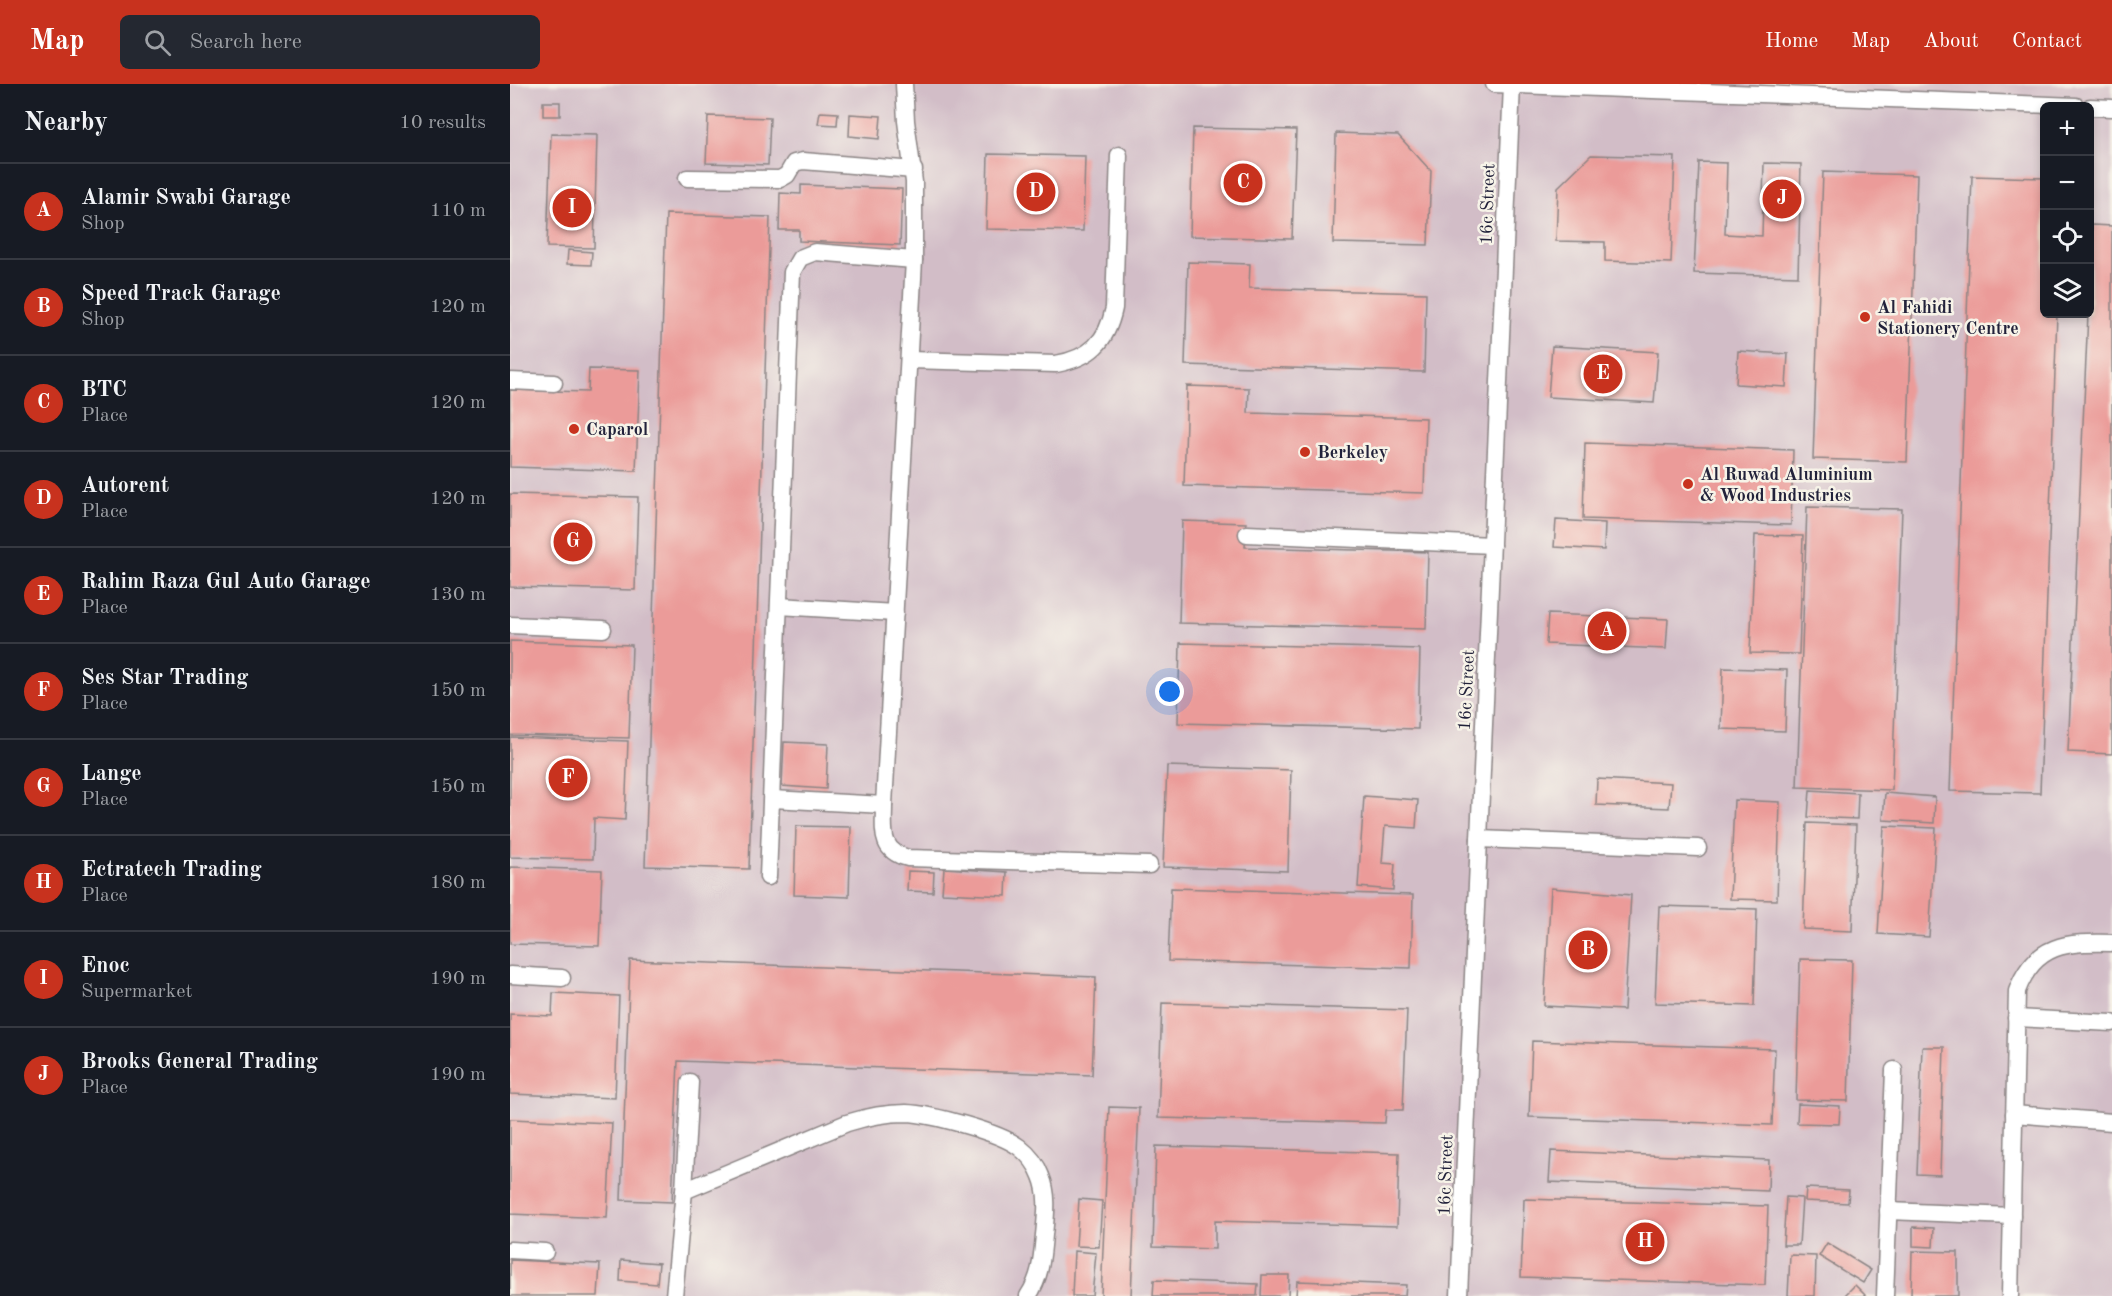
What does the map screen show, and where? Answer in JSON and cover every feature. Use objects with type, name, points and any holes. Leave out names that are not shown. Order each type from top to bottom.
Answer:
[{"type":"lane","points":[[904,84],[906,121],[914,170],[914,260],[884,805],[884,830],[888,846],[893,852],[909,858],[1149,865]]},
{"type":"lane","points":[[1494,84],[1908,92],[2040,103]]},
{"type":"lane","name":"16c Street","points":[[1459,1296],[1512,85]]},
{"type":"lane","points":[[2094,107],[2112,108]]},
{"type":"lane","points":[[909,360],[1056,364],[1077,359],[1095,347],[1105,336],[1114,309],[1119,155]]},
{"type":"lane","points":[[687,178],[780,179],[787,175],[794,163],[803,161],[914,170]]},
{"type":"lane","points":[[768,877],[792,272],[800,258],[815,252],[914,260]]},
{"type":"lane","points":[[510,381],[554,383]]},
{"type":"lane","points":[[1247,534],[1492,545]]},
{"type":"lane","points":[[779,606],[895,613]]},
{"type":"lane","points":[[510,626],[603,629]]},
{"type":"lane","points":[[772,799],[884,805]]},
{"type":"lane","points":[[1479,839],[1698,848]]},
{"type":"lane","points":[[2010,1296],[2017,991],[2033,962],[2043,954],[2067,944],[2112,943]]},
{"type":"lane","points":[[510,975],[562,978]]},
{"type":"lane","points":[[2016,1018],[2112,1023]]},
{"type":"lane","points":[[1885,1296],[1894,1070]]},
{"type":"lane","points":[[674,1296],[684,1191],[690,1082]]},
{"type":"lane","points":[[684,1191],[866,1117],[906,1113],[946,1120],[1006,1139],[1020,1148],[1041,1174],[1046,1190],[1046,1207],[1040,1270],[1029,1296]]},
{"type":"lane","points":[[2014,1114],[2112,1122]]},
{"type":"lane","points":[[1888,1211],[2012,1216]]},
{"type":"lane","points":[[510,1250],[545,1252]]},
{"type":"shaded area","points":[[510,84],[2112,84],[2112,1296],[510,1296]]},
{"type":"building","points":[[543,102],[560,102],[560,116],[543,116]]},
{"type":"building","points":[[820,112],[838,113],[837,125],[818,124]]},
{"type":"building","points":[[850,114],[881,116],[879,139],[849,136]]},
{"type":"building","points":[[708,116],[770,118],[768,165],[706,163]]},
{"type":"building","points":[[1193,128],[1296,130],[1292,239],[1190,236]]},
{"type":"building","points":[[1336,133],[1398,135],[1431,171],[1428,245],[1333,243]]},
{"type":"building","points":[[551,134],[597,135],[594,248],[547,247]]},
{"type":"building","points":[[988,154],[1085,156],[1083,231],[986,229]]},
{"type":"building","points":[[1591,155],[1675,157],[1671,263],[1605,261],[1605,242],[1556,241],[1558,187]]},
{"type":"building","points":[[1699,162],[1727,163],[1725,234],[1762,236],[1764,163],[1801,164],[1798,276],[1694,273]]},
{"type":"building","name":"Al Fahidi Stationery Centre","points":[[1823,172],[1917,175],[1907,462],[1813,459]]},
{"type":"building","points":[[1972,176],[2040,178],[2040,318],[2057,318],[2040,793],[1950,791]]},
{"type":"building","points":[[801,185],[902,189],[900,245],[799,241],[799,230],[779,230],[780,193],[801,194]]},
{"type":"building","points":[[666,214],[770,217],[749,869],[645,866]]},
{"type":"building","points":[[2094,225],[2112,226],[2112,754],[2068,752],[2088,318],[2094,318]]},
{"type":"building","points":[[568,250],[592,252],[591,265],[567,264]]},
{"type":"building","points":[[1188,262],[1250,264],[1249,288],[1426,293],[1424,372],[1185,365]]},
{"type":"building","points":[[1552,346],[1658,352],[1654,403],[1548,397]]},
{"type":"building","points":[[1738,351],[1788,354],[1786,387],[1736,384]]},
{"type":"building","name":"Caparol","points":[[589,369],[640,370],[636,471],[510,467],[510,390],[588,392]]},
{"type":"building","name":"Berkeley","points":[[1187,386],[1249,388],[1248,413],[1426,418],[1424,493],[1184,486]]},
{"type":"building","name":"Al Ruwad Aluminium & Wood Industries","points":[[1585,443],[1793,450],[1791,525],[1583,519]]},
{"type":"building","points":[[510,494],[638,497],[635,590],[510,587]]},
{"type":"building","points":[[1807,507],[1902,509],[1892,790],[1797,787]]},
{"type":"building","points":[[1556,520],[1605,523],[1604,550],[1554,547]]},
{"type":"building","points":[[1182,521],[1246,523],[1245,547],[1428,552],[1426,629],[1179,623]]},
{"type":"building","points":[[1755,535],[1803,536],[1799,654],[1750,653]]},
{"type":"building","points":[[1548,614],[1668,619],[1666,649],[1546,644]]},
{"type":"building","points":[[510,641],[632,645],[629,738],[510,735]]},
{"type":"building","points":[[1180,643],[1420,649],[1418,729],[1178,723]]},
{"type":"building","points":[[1723,668],[1787,670],[1785,731],[1721,729]]},
{"type":"building","points":[[510,737],[628,741],[625,820],[594,818],[593,859],[510,857]]},
{"type":"building","points":[[784,742],[828,744],[826,789],[782,786]]},
{"type":"building","points":[[1167,766],[1291,770],[1288,871],[1163,867]]},
{"type":"building","points":[[1597,779],[1671,783],[1669,808],[1596,805]]},
{"type":"building","points":[[1810,790],[1858,793],[1857,819],[1808,817]]},
{"type":"building","points":[[1885,793],[1935,797],[1934,823],[1883,820]]},
{"type":"building","points":[[1364,796],[1418,800],[1416,828],[1385,826],[1382,863],[1395,864],[1393,890],[1358,887]]},
{"type":"building","points":[[1734,800],[1780,802],[1777,900],[1730,899]]},
{"type":"building","points":[[1807,823],[1856,825],[1852,931],[1803,929]]},
{"type":"building","points":[[796,826],[851,827],[849,897],[794,895]]},
{"type":"building","points":[[1884,826],[1936,828],[1929,937],[1878,934]]},
{"type":"building","points":[[510,867],[602,870],[599,946],[510,944]]},
{"type":"building","points":[[944,868],[1007,872],[1006,896],[942,893]]},
{"type":"building","points":[[908,871],[934,872],[933,892],[907,891]]},
{"type":"building","points":[[1171,888],[1413,895],[1411,968],[1168,961]]},
{"type":"building","points":[[1551,888],[1631,895],[1624,1010],[1544,1006]]},
{"type":"building","points":[[1659,906],[1757,909],[1754,1006],[1655,1003]]},
{"type":"building","points":[[1800,959],[1852,960],[1848,1101],[1796,1100]]},
{"type":"building","points":[[630,960],[1096,977],[1092,1075],[678,1061],[672,1202],[621,1200]]},
{"type":"building","points":[[553,993],[619,996],[615,1098],[510,1094],[510,1014],[552,1016]]},
{"type":"building","points":[[1162,1003],[1407,1010],[1403,1110],[1386,1110],[1385,1123],[1158,1118]]},
{"type":"building","points":[[1532,1041],[1775,1049],[1772,1125],[1529,1117]]},
{"type":"building","points":[[1922,1047],[1944,1047],[1940,1175],[1917,1174]]},
{"type":"building","points":[[1798,1104],[1840,1106],[1839,1124],[1797,1123]]},
{"type":"building","points":[[1109,1107],[1139,1108],[1131,1296],[1101,1296]]},
{"type":"building","points":[[510,1119],[612,1123],[607,1218],[510,1214]]},
{"type":"building","points":[[1156,1146],[1399,1153],[1397,1226],[1215,1221],[1215,1249],[1153,1247]]},
{"type":"building","points":[[1551,1151],[1769,1160],[1768,1191],[1549,1182]]},
{"type":"building","points":[[1806,1188],[1849,1190],[1848,1203],[1805,1201]]},
{"type":"building","points":[[1786,1197],[1802,1198],[1799,1245],[1783,1245]]},
{"type":"building","points":[[1079,1199],[1102,1201],[1099,1247],[1076,1246]]},
{"type":"building","points":[[1524,1199],[1768,1206],[1765,1285],[1521,1277]]},
{"type":"building","points":[[1913,1227],[1934,1228],[1933,1247],[1913,1246]]},
{"type":"building","points":[[1827,1243],[1871,1270],[1863,1283],[1819,1256]]},
{"type":"building","points":[[1074,1251],[1096,1253],[1092,1296],[1072,1296]]},
{"type":"building","points":[[1912,1251],[1958,1252],[1958,1296],[1911,1296]]},
{"type":"building","points":[[1790,1255],[1816,1256],[1815,1296],[1788,1296]]},
{"type":"building","points":[[510,1260],[600,1264],[598,1296],[510,1296]]},
{"type":"building","points":[[621,1260],[659,1263],[657,1284],[620,1281]]},
{"type":"building","points":[[1262,1275],[1289,1275],[1288,1296],[1261,1296]]},
{"type":"building","points":[[1154,1280],[1258,1284],[1257,1296],[1153,1296]]},
{"type":"building","points":[[1297,1281],[1406,1285],[1405,1296],[1296,1296]]},
{"type":"building","points":[[1855,1285],[1866,1296],[1844,1296]]},
{"type":"place","name":"BTC","points":[[1243,183]]},
{"type":"place","name":"Autorent","points":[[1036,192]]},
{"type":"place","name":"Brooks General Trading","points":[[1782,199]]},
{"type":"place","name":"Enoc","points":[[572,208]]},
{"type":"place","name":"Al Fahidi Stationery Centre","points":[[1865,317]]},
{"type":"place","name":"Rahim Raza Gul Auto Garage","points":[[1603,374]]},
{"type":"place","name":"Caparol","points":[[574,429]]},
{"type":"place","name":"Berkeley","points":[[1305,452]]},
{"type":"place","name":"Al Ruwad Aluminium & Wood Industries","points":[[1688,484]]},
{"type":"place","name":"Lange","points":[[573,542]]},
{"type":"place","name":"Alamir Swabi Garage","points":[[1607,631]]},
{"type":"place","name":"Ses Star Trading","points":[[568,778]]},
{"type":"place","name":"Speed Track Garage","points":[[1588,950]]},
{"type":"place","name":"Ectratech Trading","points":[[1645,1242]]}]
